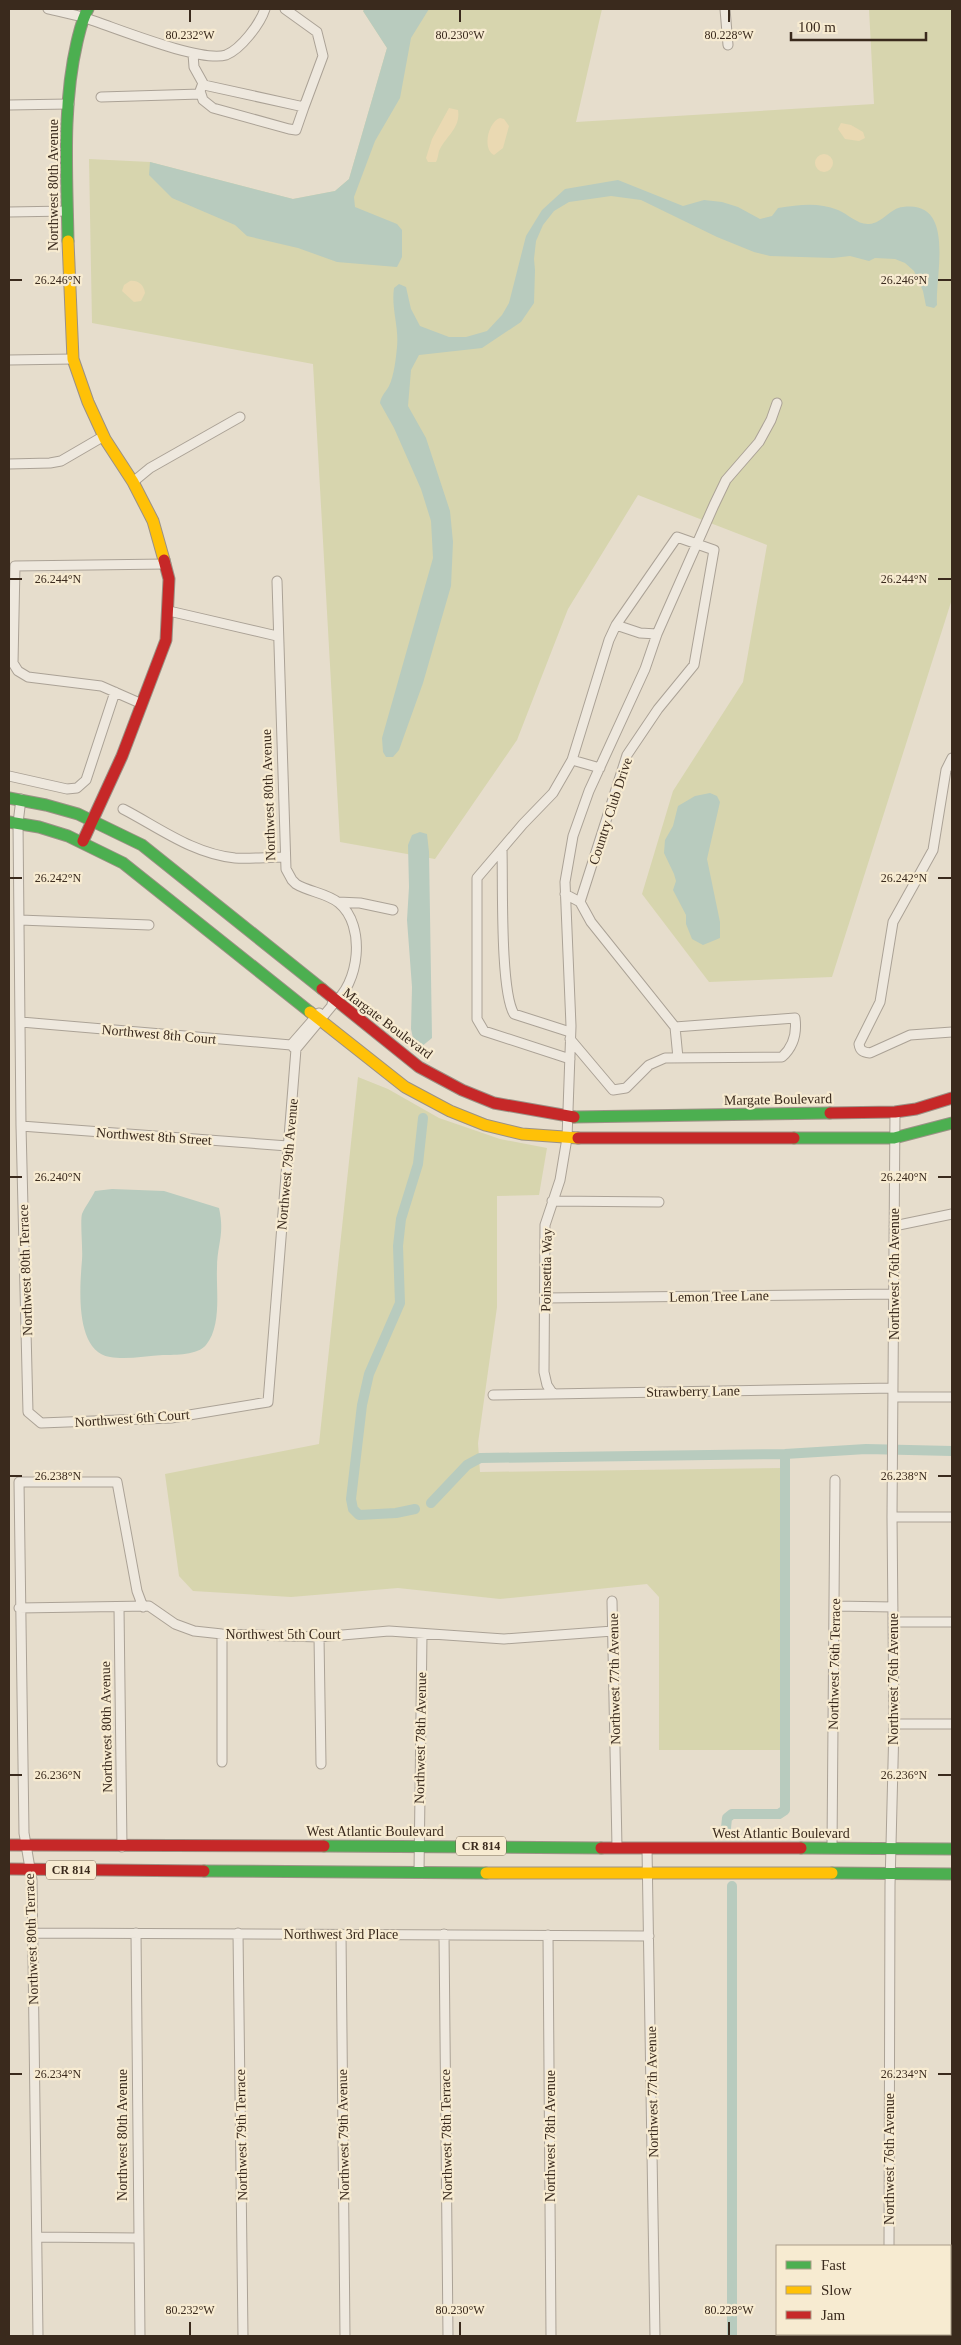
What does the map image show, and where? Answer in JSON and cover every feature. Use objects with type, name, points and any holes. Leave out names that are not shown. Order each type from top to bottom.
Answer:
[{"type":"street","points":[[48,9],[86,13],[193,54],[225,55],[245,41],[262,17],[264,9]]},
{"type":"street","points":[[203,83],[200,91],[203,100],[213,108],[296,130],[324,56],[317,32],[285,9]]},
{"type":"street","points":[[725,9],[728,45]]},
{"type":"street","name":"Northwest 80th Avenue","points":[[83,841],[122,756],[166,640],[169,611],[169,579],[153,520],[133,482],[104,436],[88,402],[73,359],[67,211],[70,71],[86,13]]},
{"type":"street","points":[[193,54],[194,67],[203,83],[304,107]]},
{"type":"street","points":[[102,97],[201,94]]},
{"type":"street","points":[[9,105],[69,104]]},
{"type":"street","points":[[9,212],[67,211]]},
{"type":"street","points":[[9,360],[73,359]]},
{"type":"street","name":"Country Club Drive","points":[[568,1117],[570,1036],[564,882],[573,836],[600,768],[645,669],[657,634],[726,480],[759,442],[771,420],[777,403]]},
{"type":"street","points":[[133,482],[150,468],[240,417]]},
{"type":"street","points":[[9,464],[61,461],[104,436]]},
{"type":"street","points":[[570,1059],[484,1031],[477,1019],[477,878],[523,824],[553,793],[572,760],[609,640],[616,625],[677,536],[698,543]]},
{"type":"street","name":"Country Club Drive","points":[[580,902],[627,755],[658,709],[694,665],[714,550],[698,543]]},
{"type":"street","points":[[142,704],[100,686],[28,677],[18,671],[13,663],[15,566],[166,564]]},
{"type":"street","name":"Northwest 80th Avenue","points":[[277,581],[277,636],[286,869],[292,880],[303,888],[338,902],[360,903],[394,910]]},
{"type":"street","points":[[169,611],[277,636]]},
{"type":"street","points":[[616,625],[640,633],[657,634]]},
{"type":"street","points":[[9,776],[68,789],[77,788],[86,780],[115,692]]},
{"type":"street","points":[[952,758],[946,770],[933,850],[893,922],[880,1002],[859,1044],[864,1052],[870,1053],[910,1035],[952,1032]]},
{"type":"street","name":"Country Club Drive","points":[[572,760],[600,768]]},
{"type":"street","name":"Margate Boulevard","points":[[9,798],[57,806],[93,819],[142,846],[335,1002],[419,1067],[462,1090],[494,1103],[568,1117],[895,1112],[916,1109],[952,1098]]},
{"type":"street","name":"Northwest 80th Terrace","points":[[21,799],[13,822],[20,920],[21,1126],[28,1412]]},
{"type":"street","points":[[123,809],[175,838],[217,854],[234,858],[285,857]]},
{"type":"street","points":[[13,822],[61,833],[83,841],[123,863],[405,1087],[450,1111],[485,1125],[522,1134],[568,1138],[894,1138],[952,1123]]},
{"type":"street","points":[[502,849],[506,984],[510,1008],[514,1014],[570,1036],[613,1090],[626,1088],[649,1065],[665,1058],[782,1057],[790,1049],[796,1028],[795,1018],[674,1027]]},
{"type":"street","points":[[565,894],[580,902],[591,922],[674,1027],[678,1058]]},
{"type":"street","points":[[294,1047],[318,1018],[341,996],[352,977],[356,961],[353,929],[349,917],[338,902]]},
{"type":"street","points":[[20,920],[149,925]]},
{"type":"street","name":"Northwest 8th Court","points":[[21,1022],[294,1047]]},
{"type":"street","name":"Northwest 79th Avenue","points":[[268,1402],[294,1047]]},
{"type":"street","name":"Northwest 76th Avenue","points":[[889,2245],[890,1874],[894,1724],[892,1464],[895,1112]]},
{"type":"street","name":"Poinsettia Way","points":[[552,1394],[547,1385],[544,1372],[545,1225],[560,1180],[568,1138],[568,1117]]},
{"type":"street","name":"Northwest 8th Street","points":[[21,1126],[288,1146]]},
{"type":"street","points":[[552,1201],[659,1202]]},
{"type":"street","points":[[894,1226],[952,1214]]},
{"type":"street","name":"Lemon Tree Lane","points":[[545,1298],[893,1294]]},
{"type":"street","points":[[893,1393],[952,1397]]},
{"type":"street","name":"Strawberry Lane","points":[[493,1395],[893,1393]]},
{"type":"street","name":"Northwest 6th Court","points":[[28,1412],[42,1423],[171,1418],[268,1402]]},
{"type":"street","name":"Northwest 76th Terrace","points":[[832,1848],[835,1480]]},
{"type":"street","name":"Northwest 80th Terrace","points":[[38,2336],[32,1880],[24,1846],[20,1482],[117,1482],[137,1591],[143,1607]]},
{"type":"street","points":[[892,1517],[952,1517]]},
{"type":"street","name":"Northwest 77th Avenue","points":[[612,1601],[617,1848]]},
{"type":"street","name":"Northwest 5th Court","points":[[20,1608],[119,1608],[149,1606],[174,1624],[194,1631],[222,1634],[319,1637],[389,1632],[504,1639],[613,1632]]},
{"type":"street","points":[[835,1606],[893,1607]]},
{"type":"street","name":"Northwest 80th Avenue","points":[[119,1608],[122,1847]]},
{"type":"street","points":[[894,1622],[952,1622]]},
{"type":"street","points":[[222,1634],[222,1762]]},
{"type":"street","name":"Northwest 78th Avenue","points":[[419,1873],[422,1634]]},
{"type":"street","points":[[319,1637],[321,1764]]},
{"type":"street","points":[[894,1724],[952,1724]]},
{"type":"street","name":"West Atlantic Boulevard","points":[[9,1845],[122,1847],[419,1845],[617,1848],[952,1849]]},
{"type":"street","name":"Northwest 77th Avenue","points":[[647,1848],[655,2336]]},
{"type":"street","name":"CR 814","points":[[9,1868],[419,1873],[952,1874]]},
{"type":"street","name":"Northwest 3rd Place","points":[[32,1933],[649,1936]]},
{"type":"street","name":"Northwest 80th Avenue","points":[[136,1933],[140,2336]]},
{"type":"street","name":"Northwest 79th Terrace","points":[[238,1933],[243,2336]]},
{"type":"street","name":"Northwest 79th Avenue","points":[[341,1934],[345,2336]]},
{"type":"street","name":"Northwest 78th Terrace","points":[[444,1934],[448,2336]]},
{"type":"street","name":"Northwest 78th Avenue","points":[[548,1935],[551,2336]]},
{"type":"street","points":[[37,2238],[138,2238]]},
{"type":"shaded area","points":[[365,9],[602,9],[576,122],[874,104],[869,9],[952,9],[952,599],[832,977],[709,982],[642,894],[673,791],[743,682],[767,545],[638,495],[568,609],[517,740],[435,859],[340,842],[313,364],[92,323],[89,159],[150,162],[293,199],[335,191],[349,179],[387,48],[363,11]]},
{"type":"shaded area","points":[[365,9],[429,9],[411,38],[400,98],[375,141],[354,197],[355,207],[397,224],[402,230],[402,257],[397,267],[337,262],[298,248],[247,236],[235,225],[172,198],[149,175],[150,162],[293,199],[335,191],[349,179],[387,48],[363,11]]},
{"type":"shaded area","points":[[618,180],[683,206],[704,200],[722,202],[738,207],[760,219],[772,216],[778,208],[816,205],[830,207],[857,221],[869,224],[878,221],[898,208],[920,208],[930,215],[937,227],[939,259],[937,305],[934,308],[926,306],[923,291],[914,271],[905,263],[895,259],[875,258],[869,261],[850,256],[833,258],[770,256],[754,252],[717,237],[641,200],[611,196],[569,202],[554,211],[543,225],[536,241],[534,303],[521,322],[482,348],[419,355],[411,370],[408,406],[426,438],[450,511],[453,542],[451,586],[423,683],[399,750],[393,757],[386,757],[383,752],[382,738],[433,558],[431,521],[421,489],[394,428],[380,403],[391,382],[396,356],[397,332],[393,303],[394,288],[399,284],[406,287],[411,309],[420,326],[449,337],[466,337],[487,331],[502,315],[509,303],[526,236],[542,210],[565,189]]},
{"type":"shaded area","points":[[710,793],[717,796],[720,802],[707,859],[720,922],[720,938],[703,945],[692,939],[686,924],[686,915],[673,890],[676,881],[674,874],[664,853],[665,840],[673,826],[678,806],[695,796]]},
{"type":"shaded area","points":[[420,832],[427,834],[429,852],[432,1038],[421,1047],[414,1043],[411,1029],[412,987],[407,920],[409,887],[408,845],[412,835]]},
{"type":"shaded area","points":[[358,1077],[388,1089],[439,1118],[500,1139],[547,1148],[539,1195],[497,1196],[497,1307],[478,1443],[480,1472],[782,1468],[780,1750],[659,1750],[659,1597],[647,1584],[500,1599],[398,1588],[291,1597],[193,1591],[179,1576],[165,1474],[319,1444]]},
{"type":"shaded area","points":[[112,1189],[164,1191],[219,1208],[221,1233],[217,1260],[216,1318],[211,1337],[206,1345],[198,1351],[116,1358],[98,1352],[90,1343],[85,1330],[80,1300],[82,1214],[95,1191]]},
{"type":"sand","points":[[449,108],[458,110],[457,122],[439,151],[436,162],[428,162],[426,158],[432,139]]},
{"type":"sand","points":[[500,118],[504,119],[509,126],[503,148],[494,155],[490,152],[487,142],[492,125]]},
{"type":"sand","points":[[841,123],[851,125],[863,132],[865,138],[859,141],[845,139],[838,129]]},
{"type":"sand","points":[[824,154],[830,157],[833,163],[830,169],[824,172],[818,169],[815,163],[818,157]]},
{"type":"sand","points":[[130,281],[138,282],[143,288],[145,293],[141,301],[134,302],[122,291],[124,285]]},
{"type":"waterway","points":[[415,1509],[396,1513],[359,1515],[353,1509],[351,1499],[362,1405],[369,1374],[400,1303],[398,1246],[401,1219],[418,1164],[423,1118]]},
{"type":"waterway","points":[[431,1503],[467,1465],[480,1458],[785,1454],[866,1449],[952,1451]]},
{"type":"waterway","points":[[726,1828],[727,1818],[732,1814],[779,1814],[785,1810],[785,1454]]},
{"type":"waterway","points":[[732,1886],[732,2336]]},
{"type":"traffic: fast","points":[[68,241],[66,141],[69,91],[77,42],[88,9]]},
{"type":"traffic: fast","points":[[9,798],[46,805],[78,814],[142,845],[322,989]]},
{"type":"traffic: fast","points":[[9,822],[39,827],[68,836],[123,863],[310,1012]]},
{"type":"traffic: fast","points":[[574,1117],[830,1113]]},
{"type":"traffic: fast","points":[[794,1138],[894,1138],[952,1123]]},
{"type":"traffic: fast","points":[[324,1846],[601,1848]]},
{"type":"traffic: fast","points":[[801,1848],[952,1849]]},
{"type":"traffic: fast","points":[[204,1871],[486,1873]]},
{"type":"traffic: fast","points":[[832,1873],[952,1874]]},
{"type":"traffic: slow","points":[[68,241],[73,359],[88,402],[105,439],[133,482],[153,521],[164,560]]},
{"type":"traffic: slow","points":[[310,1012],[405,1087],[450,1111],[485,1125],[522,1134],[578,1138]]},
{"type":"traffic: slow","points":[[486,1873],[832,1873]]},
{"type":"traffic: jam","points":[[83,841],[122,756],[166,640],[169,579],[164,560]]},
{"type":"traffic: jam","points":[[322,989],[419,1067],[462,1090],[494,1103],[574,1117]]},
{"type":"traffic: jam","points":[[830,1113],[895,1112],[916,1109],[952,1098]]},
{"type":"traffic: jam","points":[[578,1138],[794,1138]]},
{"type":"traffic: jam","points":[[9,1845],[324,1846]]},
{"type":"traffic: jam","points":[[601,1848],[801,1848]]},
{"type":"traffic: jam","points":[[9,1869],[204,1871]]}]
